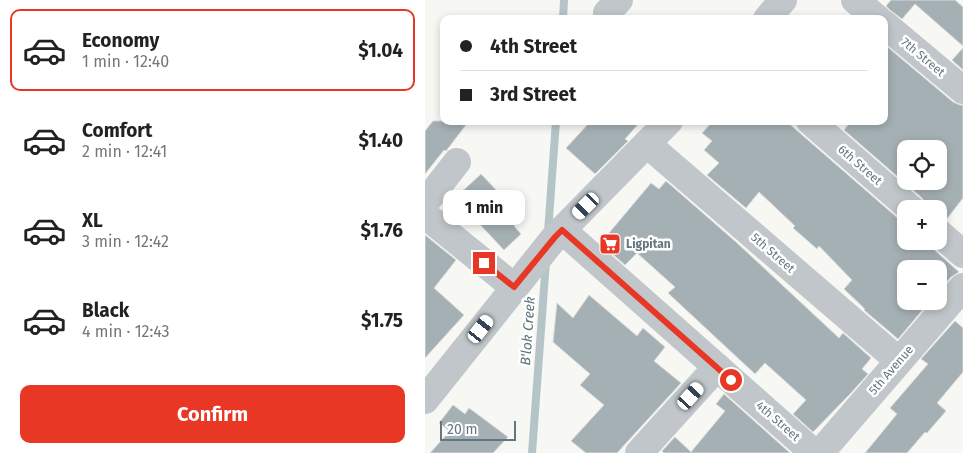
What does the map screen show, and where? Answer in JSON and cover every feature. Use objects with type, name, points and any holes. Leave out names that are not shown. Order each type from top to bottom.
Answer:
[{"type":"street","points":[[770,15],[783,0]]},
{"type":"street","points":[[855,0],[873,15]]},
{"type":"street","name":"7th Street","points":[[888,27],[963,90]]},
{"type":"street","points":[[425,400],[559,233],[665,125]]},
{"type":"street","name":"6th Street","points":[[815,125],[901,200]]},
{"type":"street","name":"5th Street","points":[[647,144],[899,361]]},
{"type":"street","points":[[425,203],[457,162]]},
{"type":"street","points":[[425,215],[519,281]]},
{"type":"street","name":"4th Street","points":[[559,233],[815,453]]},
{"type":"street","points":[[947,240],[963,254]]},
{"type":"street","name":"5th Avenue","points":[[820,453],[963,287]]},
{"type":"street","points":[[639,453],[717,367]]},
{"type":"building","points":[[891,0],[955,0],[963,7],[963,46],[915,4],[902,19],[886,6]]},
{"type":"building","points":[[888,47],[953,102],[963,105],[963,198],[947,219],[947,200],[924,200],[913,190],[947,190],[947,140],[897,140],[897,176],[844,130],[848,125],[888,125]]},
{"type":"building","points":[[963,48],[963,70],[952,60]]},
{"type":"building","points":[[433,121],[440,121],[440,125],[466,125],[425,174],[425,131]]},
{"type":"building","points":[[587,125],[637,125],[625,139],[628,141],[595,174],[566,148]]},
{"type":"building","points":[[709,125],[791,125],[897,218],[897,250],[935,250],[946,260],[897,260],[897,310],[922,310],[898,339],[864,310],[844,289],[852,280],[819,246],[817,249],[793,228],[795,226],[759,192],[746,208],[707,175],[719,163],[704,150],[712,141],[702,133]]},
{"type":"building","points":[[481,174],[500,194],[495,199],[517,222],[514,226],[521,234],[504,250],[455,198]]},
{"type":"building","points":[[666,181],[736,242],[839,338],[843,333],[871,358],[862,369],[868,374],[813,432],[793,414],[806,400],[765,363],[755,374],[668,293],[675,287],[637,253],[625,265],[601,244],[651,183],[659,189]]},
{"type":"building","points":[[425,235],[456,260],[434,288],[464,315],[425,358]]},
{"type":"building","points":[[947,261],[959,272],[947,282]]},
{"type":"building","points":[[589,295],[637,336],[643,328],[665,347],[654,361],[681,383],[617,453],[586,453],[571,441],[604,405],[580,385],[590,374],[553,342],[557,303],[573,318]]},
{"type":"building","points":[[955,321],[963,328],[963,372],[937,403],[946,411],[907,453],[865,453],[897,414],[890,408],[928,364],[921,359]]},
{"type":"building","points":[[724,394],[790,453],[664,453],[662,451],[675,437],[691,452],[725,411],[716,404]]},
{"type":"building","points":[[453,405],[465,414],[469,408],[508,437],[493,453],[430,453],[450,431],[439,423]]},
{"type":"waterway","name":"B'lok Creek","points":[[563,15],[564,0]]},
{"type":"waterway","name":"B'lok Creek","points":[[548,232],[556,125]]},
{"type":"waterway","name":"B'lok Creek","points":[[532,453],[546,261]]},
{"type":"place","name":"Ligpitan","points":[[610,244]]},
{"type":"route","points":[[484,263],[514,287],[562,230],[731,380]]}]
